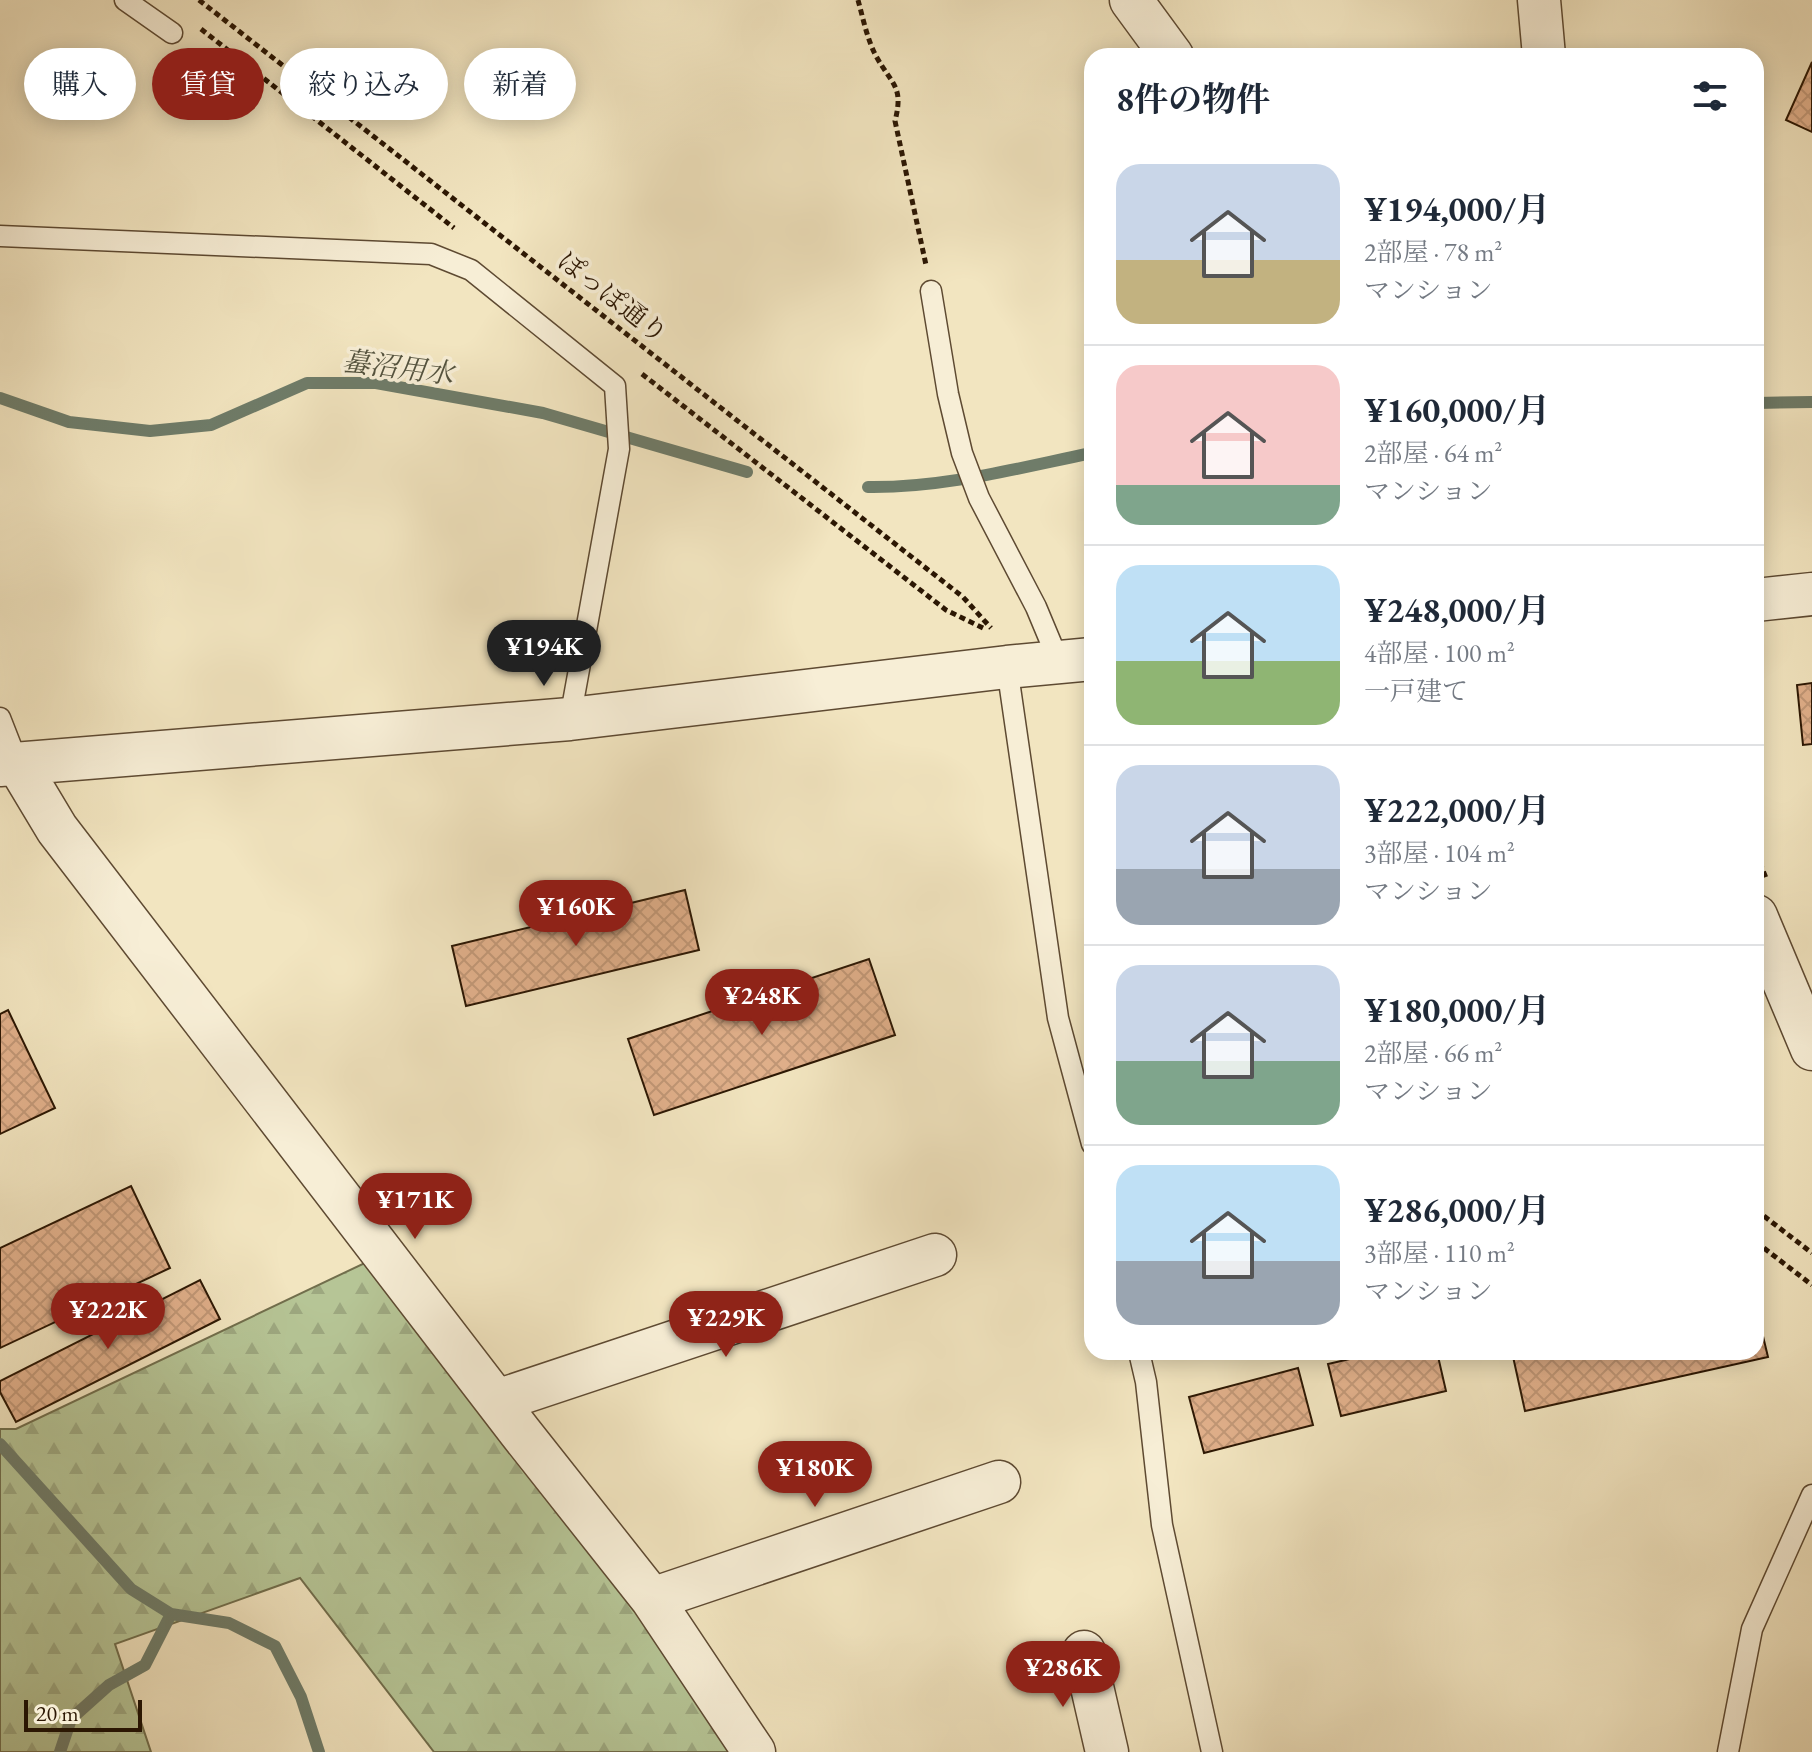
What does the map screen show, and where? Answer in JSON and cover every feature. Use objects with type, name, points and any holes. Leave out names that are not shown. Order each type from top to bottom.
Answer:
[{"type":"street","points":[[1131,0],[1166,48]]},
{"type":"street","points":[[1539,0],[1543,48]]},
{"type":"street","points":[[1764,599],[1812,594]]},
{"type":"street","points":[[9,764],[570,719],[1001,650],[1075,660]]},
{"type":"street","points":[[9,764],[652,1599],[754,1752]]},
{"type":"street","points":[[1764,935],[1812,1049]]},
{"type":"street","points":[[497,1401],[935,1255]]},
{"type":"street","points":[[652,1599],[999,1482]]},
{"type":"street","points":[[1084,1652],[1107,1752]]},
{"type":"lane","points":[[125,0],[172,33]]},
{"type":"lane","points":[[0,236],[431,254],[471,270],[615,386],[619,449],[570,719]]},
{"type":"lane","points":[[931,291],[948,394],[962,453],[979,498],[1036,607],[1075,660]]},
{"type":"lane","points":[[1001,650],[1058,1018],[1084,1114]]},
{"type":"lane","points":[[0,718],[9,764]]},
{"type":"lane","points":[[1141,1360],[1162,1525],[1212,1752]]},
{"type":"lane","points":[[1728,1752],[1752,1629],[1812,1495]]},
{"type":"path","name":"ぽっぽ通り","points":[[199,0],[963,597],[1001,650]]},
{"type":"path","points":[[858,0],[875,54],[901,100],[895,121],[931,291]]},
{"type":"path","points":[[1764,1216],[1812,1253]]},
{"type":"path","points":[[1764,1248],[1812,1285]]},
{"type":"green space","points":[[369,1261],[643,1608],[738,1752],[434,1752],[300,1578],[115,1644],[151,1752],[0,1752],[0,1429],[16,1429]]},
{"type":"building","points":[[1812,62],[1812,132],[1786,120]]},
{"type":"building","points":[[1812,683],[1812,744],[1803,745],[1797,685]]},
{"type":"building","points":[[685,890],[699,950],[466,1006],[452,946]]},
{"type":"building","points":[[869,959],[895,1035],[654,1115],[628,1039]]},
{"type":"building","points":[[8,1010],[55,1108],[0,1134],[0,1014]]},
{"type":"building","points":[[131,1186],[170,1268],[0,1348],[0,1248]]},
{"type":"building","points":[[200,1280],[220,1319],[16,1422],[0,1392],[0,1381]]},
{"type":"building","points":[[1345,1360],[1439,1360],[1446,1391],[1341,1416],[1328,1364]]},
{"type":"building","points":[[1514,1360],[1754,1360],[1525,1411]]},
{"type":"building","points":[[1298,1368],[1313,1425],[1204,1453],[1189,1397]]},
{"type":"waterway","name":"蟇沼用水","points":[[0,398],[69,422],[150,431],[211,425],[307,383],[376,383],[543,413],[747,472]]},
{"type":"waterway","name":"蟇沼用水","points":[[1764,403],[1812,402]]},
{"type":"waterway","name":"蟇沼用水","points":[[868,487],[953,481],[1084,455]]},
{"type":"waterway","points":[[0,1444],[131,1589],[171,1614],[229,1623],[275,1646],[301,1697],[319,1752]]},
{"type":"waterway","points":[[60,1752],[71,1719],[109,1685],[145,1665],[171,1614]]}]
